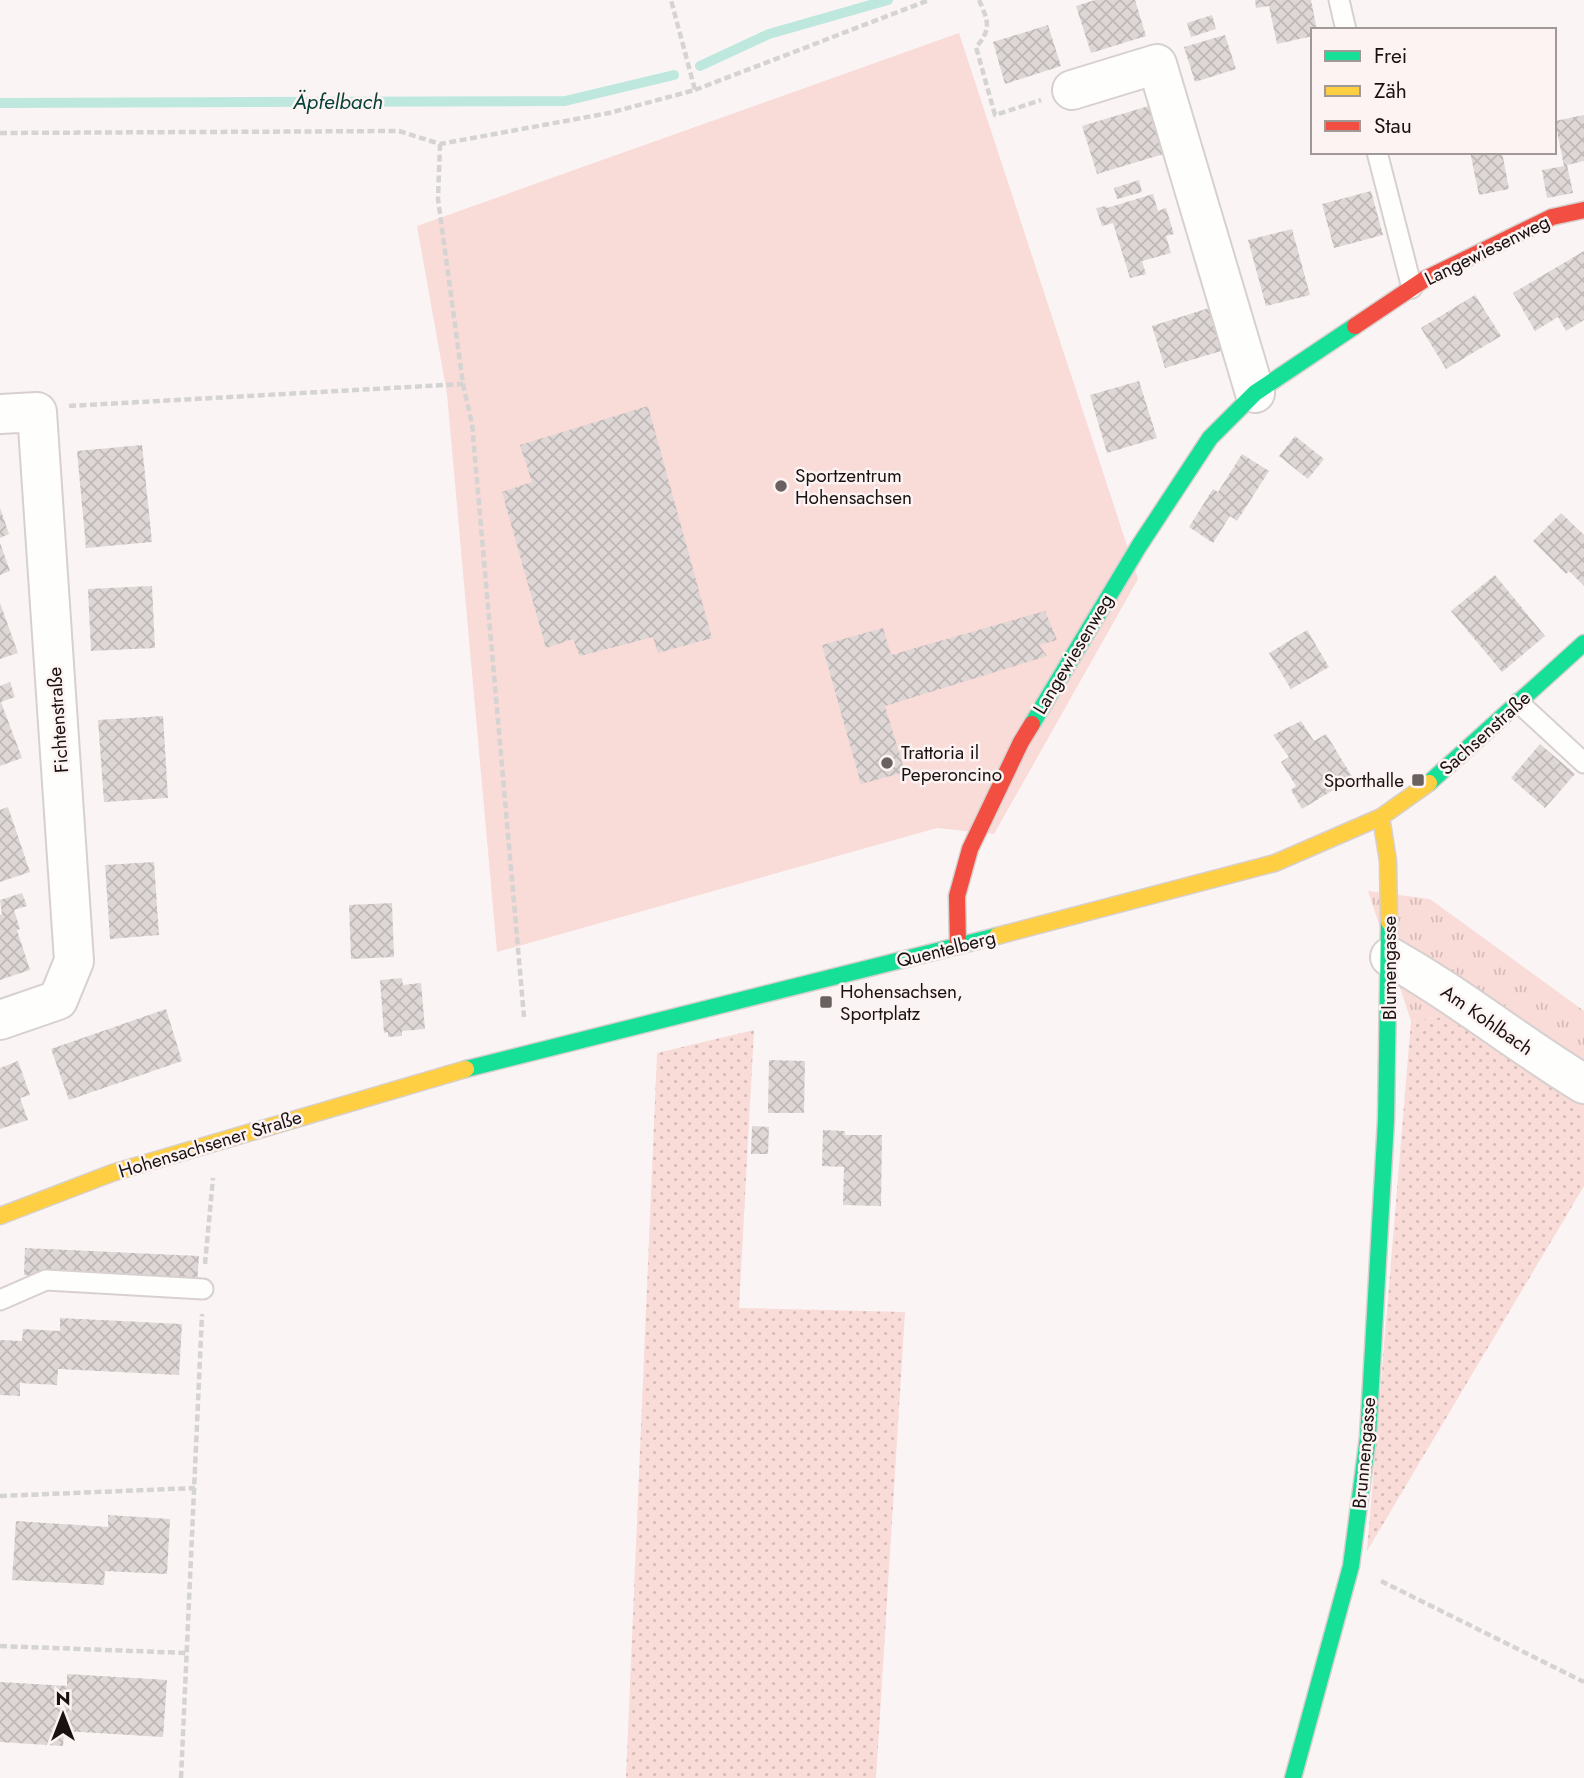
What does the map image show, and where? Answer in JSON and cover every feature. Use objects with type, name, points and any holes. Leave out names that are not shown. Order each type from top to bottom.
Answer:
[{"type":"street","points":[[1072,90],[1157,64],[1255,393]]},
{"type":"street","name":"Langewiesenweg","points":[[958,946],[957,896],[970,849],[1021,742],[1112,589],[1210,438],[1255,393],[1425,279],[1552,217],[1584,210]]},
{"type":"street","name":"Fichtenstraße","points":[[0,1020],[58,1000],[74,961],[19,413]]},
{"type":"street","name":"Sachsenstraße","points":[[1381,817],[1440,775],[1584,643]]},
{"type":"street","name":"Quentelberg","points":[[424,1081],[1275,863],[1381,817]]},
{"type":"street","name":"Blumengasse","points":[[1381,817],[1388,861],[1390,957],[1386,1120]]},
{"type":"street","name":"Am Kohlbach","points":[[1390,957],[1420,974],[1544,1060],[1584,1084]]},
{"type":"street","name":"Hohensachsener Straße","points":[[0,1216],[112,1173],[424,1081]]},
{"type":"street","name":"Brunnengasse","points":[[1293,1778],[1351,1566],[1368,1437],[1386,1120]]},
{"type":"lane","points":[[1339,0],[1346,28]]},
{"type":"lane","points":[[1378,154],[1412,288]]},
{"type":"lane","points":[[1519,703],[1584,763]]},
{"type":"lane","points":[[0,1300],[46,1280],[203,1289]]},
{"type":"path","points":[[671,0],[695,90]]},
{"type":"path","points":[[0,133],[398,131],[440,144],[609,113],[695,90],[929,0]]},
{"type":"path","points":[[979,0],[987,18],[986,36],[976,47],[995,115],[1072,90]]},
{"type":"path","points":[[440,144],[438,199],[463,384],[472,424],[527,1053]]},
{"type":"path","points":[[19,413],[71,406],[463,384]]},
{"type":"path","points":[[181,1778],[203,1289],[216,1142]]},
{"type":"path","points":[[0,1496],[195,1488]]},
{"type":"path","points":[[1351,1566],[1584,1682]]},
{"type":"path","points":[[0,1646],[187,1653]]},
{"type":"green space","name":"Sportzentrum Hohensachsen","points":[[959,33],[1138,579],[994,834],[937,828],[497,952],[447,394],[417,226]]},
{"type":"green space","points":[[1368,891],[1430,899],[1584,1011],[1584,1098],[1451,1016],[1411,1021]]},
{"type":"green space","points":[[1451,1016],[1584,1098],[1584,1186],[1367,1551],[1411,1021]]},
{"type":"green space","points":[[754,1030],[739,1308],[905,1312],[876,1778],[626,1778],[657,1053]]},
{"type":"building","points":[[1095,0],[1135,0],[1146,36],[1091,53],[1076,6]]},
{"type":"building","points":[[1255,0],[1311,0],[1317,28],[1311,28],[1311,36],[1277,44],[1269,6],[1256,8]]},
{"type":"building","points":[[1212,15],[1216,29],[1191,37],[1187,23]]},
{"type":"building","points":[[1048,25],[1061,66],[1005,84],[993,42]]},
{"type":"building","points":[[1225,35],[1236,69],[1195,82],[1184,47]]},
{"type":"building","points":[[1152,105],[1167,153],[1097,174],[1082,126]]},
{"type":"building","points":[[1584,115],[1584,161],[1567,165],[1573,193],[1547,198],[1542,170],[1564,166],[1556,121]]},
{"type":"building","points":[[1470,154],[1502,154],[1509,189],[1479,195]]},
{"type":"building","points":[[1139,180],[1142,192],[1117,199],[1114,188]]},
{"type":"building","points":[[1371,191],[1383,235],[1334,248],[1322,204]]},
{"type":"building","points":[[1153,194],[1158,211],[1166,208],[1174,234],[1166,236],[1171,253],[1142,261],[1146,274],[1130,278],[1113,223],[1102,226],[1096,208],[1107,208]]},
{"type":"building","points":[[1292,229],[1310,295],[1266,306],[1248,240]]},
{"type":"building","points":[[1584,251],[1584,320],[1566,331],[1558,317],[1535,331],[1513,293]]},
{"type":"building","points":[[1475,295],[1501,336],[1446,369],[1421,328]]},
{"type":"building","points":[[1209,308],[1221,351],[1165,368],[1152,326]]},
{"type":"building","points":[[1139,381],[1157,438],[1107,453],[1090,395]]},
{"type":"building","points":[[648,406],[712,638],[658,653],[653,637],[580,656],[573,639],[546,648],[502,492],[532,482],[520,445]]},
{"type":"building","points":[[1295,436],[1324,459],[1308,479],[1279,456]]},
{"type":"building","points":[[142,445],[152,542],[86,548],[77,451]]},
{"type":"building","points":[[1242,454],[1269,471],[1237,521],[1230,516],[1213,543],[1189,527],[1213,489],[1218,492]]},
{"type":"building","points":[[0,508],[9,534],[0,538]]},
{"type":"building","points":[[1561,513],[1584,535],[1584,586],[1569,571],[1566,574],[1533,541]]},
{"type":"building","points":[[0,543],[10,571],[0,575]]},
{"type":"building","points":[[1495,575],[1545,636],[1502,672],[1451,611]]},
{"type":"building","points":[[152,586],[155,648],[91,651],[88,589]]},
{"type":"building","points":[[0,603],[18,653],[0,659]]},
{"type":"building","points":[[1045,611],[1057,640],[1039,645],[1047,656],[885,706],[905,772],[861,784],[822,645],[883,628],[891,655]]},
{"type":"building","points":[[1307,630],[1329,667],[1291,689],[1269,653]]},
{"type":"building","points":[[10,682],[15,697],[1,702],[22,758],[0,766],[0,686]]},
{"type":"building","points":[[163,716],[168,798],[104,802],[98,720]]},
{"type":"building","points":[[1301,721],[1314,741],[1326,734],[1353,778],[1302,809],[1291,790],[1296,786],[1281,762],[1289,757],[1273,735]]},
{"type":"building","points":[[1540,744],[1575,774],[1545,808],[1511,778]]},
{"type":"building","points":[[8,807],[30,872],[0,882],[0,810]]},
{"type":"building","points":[[154,862],[159,935],[110,939],[105,865]]},
{"type":"building","points":[[22,893],[27,906],[14,910],[20,929],[17,930],[30,970],[0,980],[0,900]]},
{"type":"building","points":[[392,903],[394,957],[351,959],[349,905]]},
{"type":"building","points":[[402,978],[403,985],[421,983],[425,1029],[402,1031],[402,1036],[388,1037],[388,1032],[384,1033],[380,980]]},
{"type":"building","points":[[166,1009],[182,1061],[69,1100],[51,1049]]},
{"type":"building","points":[[769,1060],[805,1061],[804,1113],[768,1113]]},
{"type":"building","points":[[18,1061],[30,1095],[20,1098],[28,1120],[0,1129],[0,1068]]},
{"type":"building","points":[[752,1126],[769,1127],[768,1154],[751,1154]]},
{"type":"building","points":[[823,1130],[845,1131],[845,1135],[882,1135],[881,1206],[843,1205],[844,1167],[822,1166]]},
{"type":"building","points":[[25,1248],[199,1256],[197,1283],[24,1275]]},
{"type":"building","points":[[60,1318],[182,1324],[179,1375],[58,1369],[57,1385],[20,1383],[20,1396],[0,1395],[0,1340],[22,1341],[23,1329],[60,1331]]},
{"type":"building","points":[[108,1515],[170,1519],[167,1574],[105,1571],[104,1585],[12,1580],[16,1521],[108,1527]]},
{"type":"building","points":[[67,1674],[167,1680],[163,1737],[64,1731],[63,1746],[0,1742],[0,1682],[67,1686]]},
{"type":"waterway","name":"Äpfelbach","points":[[700,66],[769,34],[888,0]]},
{"type":"waterway","name":"Äpfelbach","points":[[0,103],[565,101],[674,75]]},
{"type":"traffic: fast","points":[[1032,724],[1139,546],[1210,438],[1255,393],[1355,326]]},
{"type":"traffic: fast","points":[[1429,783],[1584,643]]},
{"type":"traffic: fast","points":[[1293,1778],[1351,1566],[1368,1437],[1386,1120],[1389,922]]},
{"type":"traffic: fast","points":[[466,1069],[997,936]]},
{"type":"traffic: slow","points":[[997,936],[1275,863],[1381,817],[1429,783]]},
{"type":"traffic: slow","points":[[1381,817],[1388,861],[1389,922]]},
{"type":"traffic: slow","points":[[0,1216],[112,1173],[466,1069]]},
{"type":"traffic: jam","points":[[1355,326],[1425,279],[1552,217],[1584,210]]},
{"type":"traffic: jam","points":[[958,946],[957,896],[970,849],[1032,724]]},
{"type":"place","name":"Sportzentrum Hohensachsen","points":[[781,486]]},
{"type":"place","name":"Trattoria il Peperoncino","points":[[887,763]]},
{"type":"place","name":"Sporthalle","points":[[1418,780]]},
{"type":"place","name":"Hohensachsen, Sportplatz","points":[[826,1002]]}]
